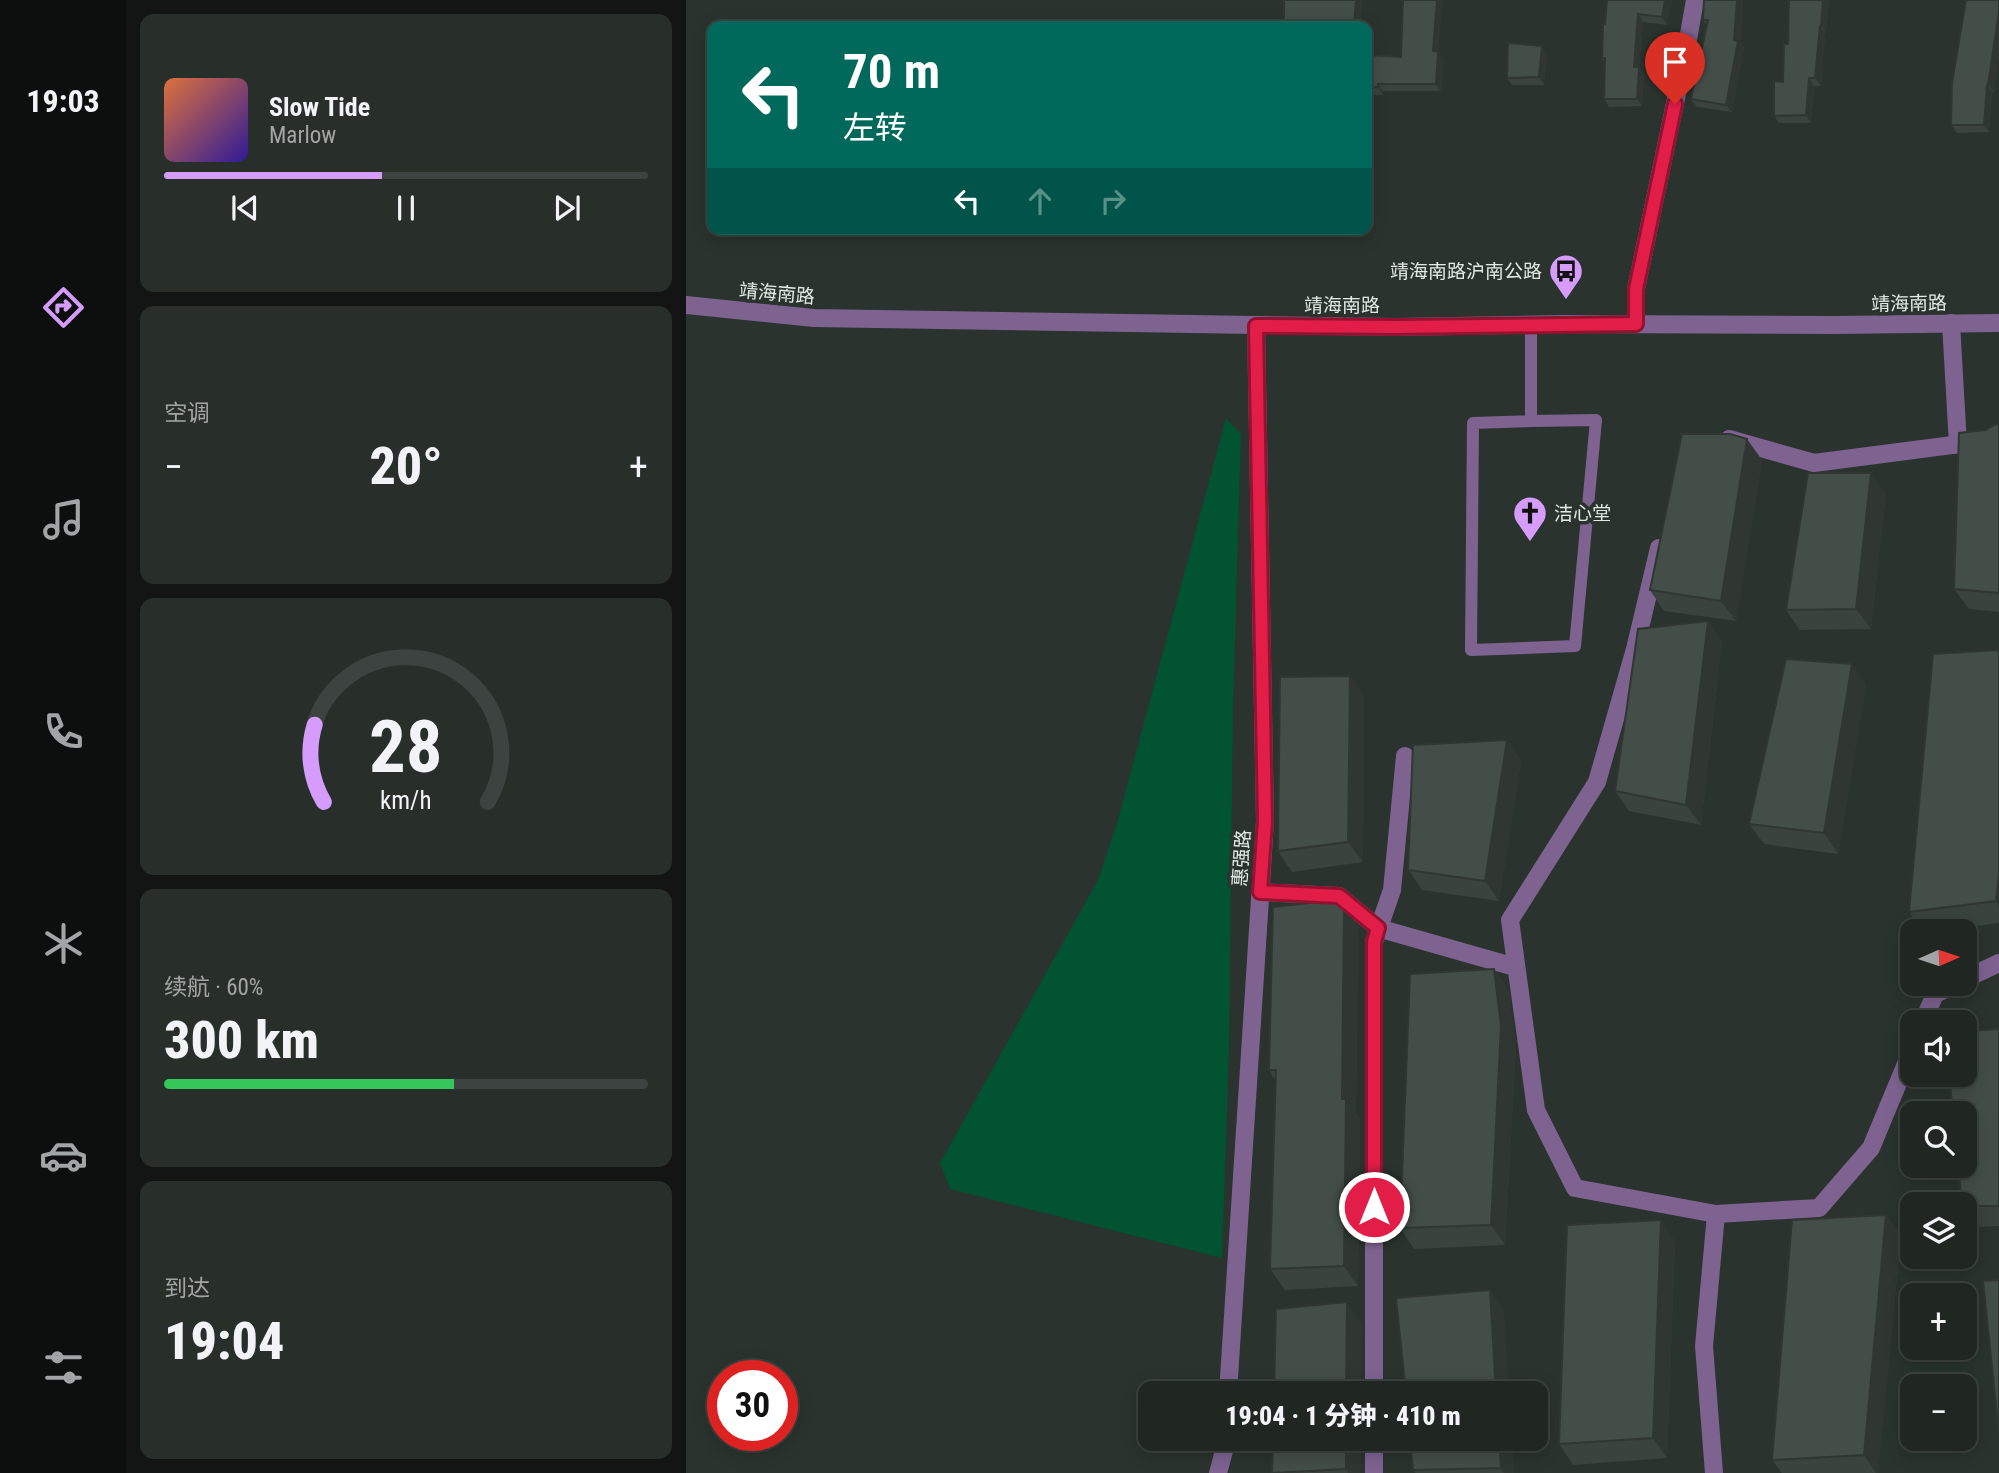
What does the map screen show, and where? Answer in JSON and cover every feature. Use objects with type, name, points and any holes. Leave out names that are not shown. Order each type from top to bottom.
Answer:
[{"type":"street","points":[[1636,324],[1636,289],[1695,0]]},
{"type":"street","name":"靖海南路","points":[[686,305],[814,318],[1256,326],[1834,325],[1999,322]]},
{"type":"street","points":[[1951,323],[1958,445]]},
{"type":"street","name":"惠强路","points":[[1229,1381],[1265,821],[1256,326]]},
{"type":"street","points":[[1710,438],[1722,437],[1814,463],[1999,439]]},
{"type":"street","points":[[1663,532],[1597,782],[1510,920],[1536,1110],[1575,1188],[1716,1214],[1819,1208],[1871,1148],[1900,1078]]},
{"type":"street","points":[[1374,1381],[1374,942],[1392,890],[1405,756]]},
{"type":"street","points":[[1260,892],[1339,896],[1378,928],[1515,967]]},
{"type":"street","points":[[1978,973],[1999,963]]},
{"type":"street","points":[[1714,1473],[1704,1346],[1716,1214]]},
{"type":"street","points":[[1218,1473],[1224,1451]]},
{"type":"street","points":[[1374,1451],[1374,1473]]},
{"type":"lane","points":[[1531,324],[1531,421]]},
{"type":"lane","points":[[1596,420],[1575,646],[1471,650],[1472,423],[1531,421],[1596,420]]},
{"type":"green space","points":[[1226,418],[1241,434],[1233,707],[1229,1052],[1222,1258],[950,1189],[940,1163],[1098,880],[1117,823]]},
{"type":"building","points":[[1284,0],[1356,0],[1354,21],[1284,21]]},
{"type":"building","points":[[1403,0],[1437,0],[1433,51],[1438,52],[1436,84],[1378,84],[1378,87],[1372,87],[1372,55],[1401,57]]},
{"type":"building","points":[[1607,0],[1665,0],[1662,17],[1638,14],[1634,67],[1639,67],[1637,99],[1604,99],[1603,24]]},
{"type":"building","points":[[1704,0],[1737,0],[1734,40],[1738,41],[1726,105],[1691,99],[1708,20],[1703,20]]},
{"type":"building","points":[[1789,0],[1823,0],[1815,78],[1809,78],[1806,115],[1774,116],[1774,81],[1783,82],[1784,44],[1788,44]]},
{"type":"building","points":[[1966,0],[1999,0],[1984,125],[1951,125],[1952,83]]},
{"type":"building","points":[[1508,43],[1542,46],[1539,77],[1507,78]]},
{"type":"building","points":[[1999,424],[1999,593],[1954,589],[1959,433],[1986,430]]},
{"type":"building","points":[[1682,434],[1730,434],[1747,439],[1721,601],[1650,590]]},
{"type":"building","points":[[1808,473],[1871,473],[1856,609],[1786,610]]},
{"type":"building","points":[[1708,621],[1686,805],[1615,791],[1638,629]]},
{"type":"building","points":[[1999,650],[1999,874],[1996,901],[1909,912],[1933,654]]},
{"type":"building","points":[[1786,659],[1852,664],[1824,833],[1749,824]]},
{"type":"building","points":[[1350,676],[1348,842],[1278,851],[1280,677]]},
{"type":"building","points":[[1507,740],[1485,881],[1408,870],[1413,745]]},
{"type":"building","points":[[1337,900],[1344,906],[1344,1266],[1270,1269],[1276,1070],[1269,1070],[1273,907]]},
{"type":"building","points":[[1494,969],[1501,1026],[1491,1225],[1400,1228],[1410,974]]},
{"type":"building","points":[[1999,1029],[1999,1206],[1977,1206],[1977,1192],[1961,1192],[1959,1178],[1977,1178],[1977,1101],[1952,1101],[1950,1087],[1977,1087],[1977,1030]]},
{"type":"building","points":[[1886,1215],[1864,1455],[1772,1460],[1792,1220]]},
{"type":"building","points":[[1661,1220],[1653,1438],[1559,1444],[1567,1225]]},
{"type":"building","points":[[1999,1280],[1999,1433],[1983,1281]]},
{"type":"building","points":[[1490,1290],[1495,1381],[1405,1381],[1396,1298]]},
{"type":"building","points":[[1347,1302],[1346,1381],[1274,1381],[1276,1309]]},
{"type":"building","points":[[1273,1451],[1346,1451],[1346,1469],[1272,1473]]},
{"type":"building","points":[[1411,1451],[1500,1451],[1501,1468],[1413,1470]]},
{"type":"place","name":"靖海南路沪南公路","points":[[1566,301]]},
{"type":"place","name":"洁心堂","points":[[1530,543]]},
{"type":"route","points":[[1374,1207],[1374,942],[1378,928],[1339,896],[1260,892],[1265,821],[1256,326],[1636,324],[1636,289],[1675,104]]}]
